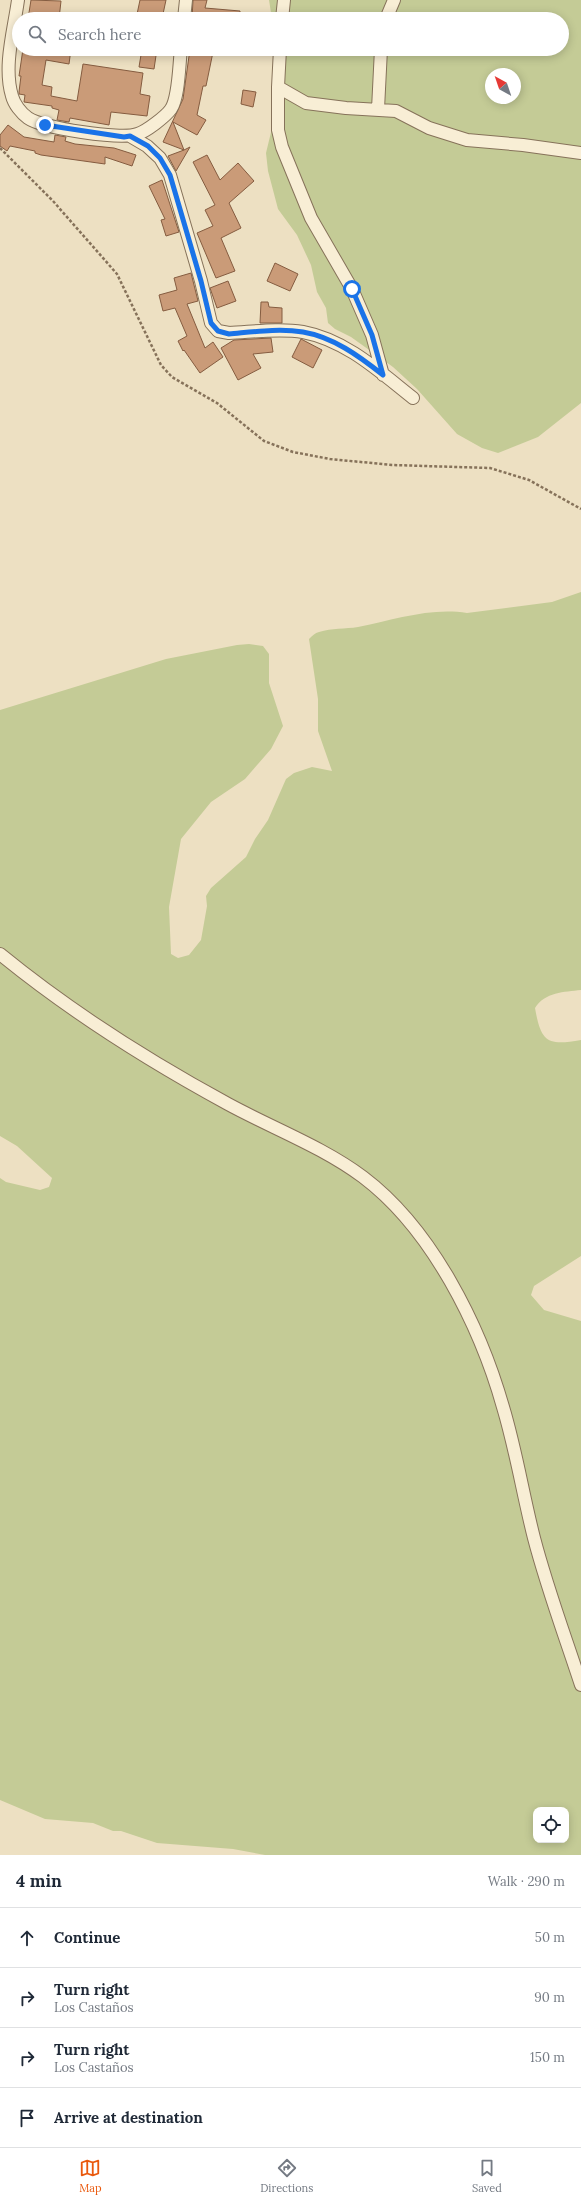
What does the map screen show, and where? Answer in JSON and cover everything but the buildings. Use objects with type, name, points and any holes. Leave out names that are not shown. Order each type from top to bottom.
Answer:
[{"type":"street","points":[[16,12],[18,0]]},
{"type":"street","points":[[185,12],[186,0]]},
{"type":"street","points":[[283,12],[284,0]]},
{"type":"street","points":[[389,12],[394,0]]},
{"type":"street","points":[[12,39],[9,58],[9,81],[12,97],[18,107],[28,118],[45,125],[124,137],[134,135],[155,123],[171,108],[176,90],[179,56]]},
{"type":"street","points":[[280,56],[278,130],[282,146],[311,218],[352,289],[372,335],[383,375]]},
{"type":"street","points":[[378,109],[381,56]]},
{"type":"street","points":[[278,87],[306,103],[346,108],[396,111],[429,128],[467,140],[523,145],[581,153]]},
{"type":"street","points":[[134,135],[160,158],[170,175],[201,281],[211,323],[218,331],[229,334],[302,332],[322,338],[353,352],[413,398]]},
{"type":"street","points":[[0,954],[66,1005],[162,1067],[346,1166],[377,1188],[408,1222],[439,1264],[456,1292],[471,1322],[492,1372],[510,1432],[524,1498],[545,1578],[581,1685]]},
{"type":"path","points":[[0,148],[53,201],[117,274],[161,366],[172,377],[217,403],[264,441],[293,452],[330,459],[392,465],[490,468],[528,480],[581,509]]},
{"type":"green space","points":[[269,0],[581,0],[581,403],[538,437],[498,453],[482,448],[457,434],[417,389],[393,367],[351,337],[335,329],[328,323],[326,308],[317,292],[311,265],[297,235],[278,209],[268,171],[266,153],[273,124],[283,106],[284,96],[276,56],[569,56],[569,12],[271,12]]},
{"type":"green space","points":[[581,592],[581,990],[562,992],[549,996],[535,1008],[540,1028],[543,1035],[548,1039],[560,1042],[581,1040],[581,1256],[534,1286],[531,1295],[544,1310],[581,1321],[581,1855],[265,1855],[233,1849],[157,1843],[121,1831],[113,1831],[93,1823],[45,1819],[0,1800],[0,1178],[6,1182],[40,1190],[49,1187],[52,1178],[17,1146],[0,1136],[0,710],[166,659],[249,644],[263,646],[269,654],[269,683],[283,726],[271,749],[245,779],[211,802],[181,839],[169,907],[171,954],[178,958],[189,955],[201,940],[207,906],[206,896],[211,888],[246,857],[255,839],[268,820],[286,779],[294,773],[312,767],[332,771],[318,731],[318,699],[309,639],[316,633],[324,631],[358,627],[412,615],[440,612],[467,613],[552,602]]},
{"type":"route","points":[[45,125],[124,137],[130,136],[148,146],[160,158],[170,175],[201,281],[211,323],[218,331],[229,334],[286,331],[302,332],[322,338],[353,352],[383,375],[372,335],[352,289]]}]
